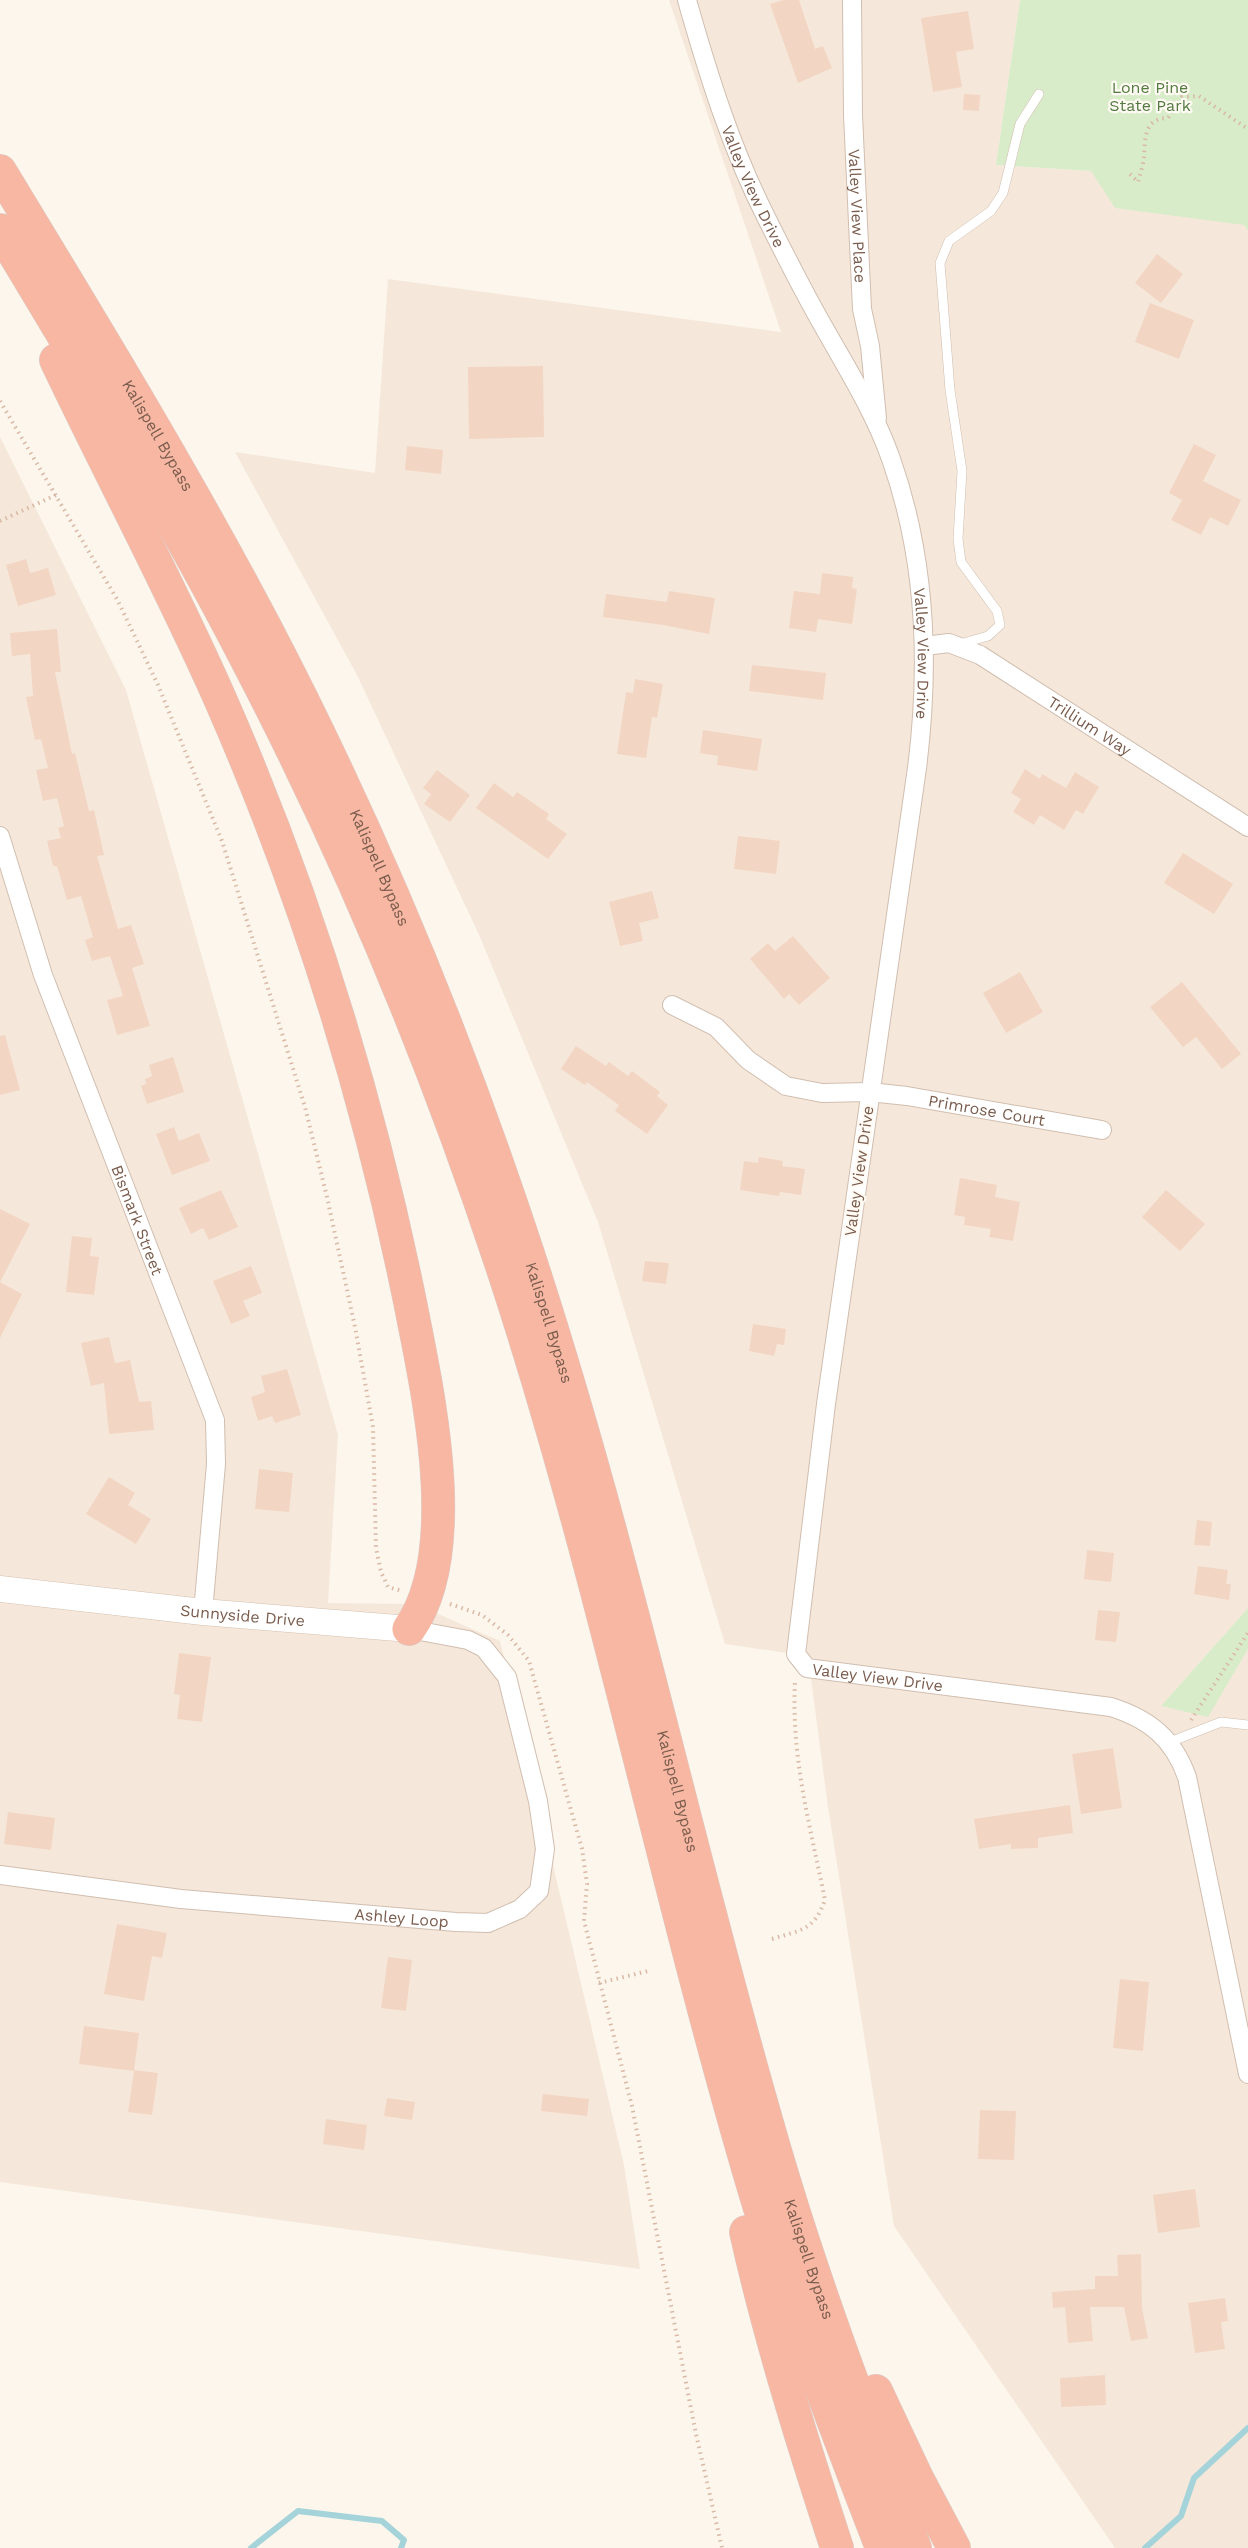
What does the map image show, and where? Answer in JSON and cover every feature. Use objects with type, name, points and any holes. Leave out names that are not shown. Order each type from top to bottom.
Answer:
[{"type":"highway","name":"Kalispell Bypass","points":[[0,171],[129,385],[266,630],[348,797],[450,1036],[514,1212],[579,1413],[767,2124],[827,2315],[915,2548]]},
{"type":"highway","name":"Kalispell Bypass","points":[[2,233],[138,459],[252,669],[330,830],[422,1048],[481,1204],[536,1374],[578,1523],[705,2015],[753,2186],[795,2319],[882,2548]]},
{"type":"highway","points":[[2,233],[64,376],[165,580],[225,710],[298,895],[348,1046],[396,1235],[433,1425],[437,1486],[434,1559],[428,1593],[417,1618],[409,1629]]},
{"type":"highway","points":[[705,2015],[732,2164],[764,2306],[837,2548]]},
{"type":"highway","points":[[767,2124],[867,2370],[917,2478],[954,2548]]},
{"type":"street","name":"Valley View Drive","points":[[687,0],[706,67],[748,181],[811,305],[879,429],[891,458],[909,520],[925,646],[925,691],[920,748],[826,1404],[796,1654],[807,1668],[1111,1707],[1146,1721],[1170,1742],[1181,1760],[1187,1777],[1248,2074]]},
{"type":"street","name":"Valley View Place","points":[[852,0],[853,114],[862,309],[870,346],[879,429]]},
{"type":"street","name":"Trillium Way","points":[[925,646],[943,643],[958,645],[980,655],[1248,827]]},
{"type":"street","name":"Bismark Street","points":[[0,836],[43,975],[215,1420],[216,1464],[203,1612]]},
{"type":"street","name":"Primrose Court","points":[[672,1005],[716,1027],[748,1060],[786,1086],[822,1093],[870,1092],[907,1096],[1102,1130]]},
{"type":"street","name":"Sunnyside Drive","points":[[0,1589],[203,1612],[409,1629],[468,1640],[484,1648]]},
{"type":"street","name":"Ashley Loop","points":[[0,1875],[181,1899],[456,1922],[488,1923],[520,1909],[539,1891],[545,1849],[538,1801],[507,1677],[484,1648]]},
{"type":"lane","points":[[958,645],[988,636],[1000,625],[997,611],[961,562],[958,539],[962,471],[950,390],[940,262],[949,241],[991,211],[1003,193],[1020,124],[1039,94]]},
{"type":"lane","points":[[1170,1742],[1221,1722],[1248,1725]]},
{"type":"path","points":[[1130,174],[1138,182],[1144,160],[1144,137],[1151,123],[1160,118],[1168,118],[1182,97],[1199,96],[1248,129]]},
{"type":"path","points":[[0,521],[56,495]]},
{"type":"path","points":[[1170,1742],[1189,1722],[1248,1633]]},
{"type":"path","points":[[772,1940],[807,1927],[819,1917],[825,1900],[795,1751],[796,1654]]},
{"type":"path","points":[[599,1983],[648,1971]]},
{"type":"shaded area","points":[[669,0],[1020,0],[996,165],[1091,171],[1244,225],[1248,231],[1248,1608],[1161,1706],[1208,1716],[1248,1649],[1248,2548],[1115,2548],[894,2226],[828,1807],[808,1656],[725,1644],[598,1222],[480,937],[357,675],[235,452],[375,473],[388,279],[781,332]]},
{"type":"shaded area","points":[[0,437],[126,690],[338,1435],[328,1603],[415,1604],[500,1641],[624,2165],[640,2269],[0,2182]]},
{"type":"green space","name":"Lone Pine State Park","points":[[1020,0],[1248,0],[1248,231],[1244,225],[1115,208],[1091,171],[996,165]]},
{"type":"green space","points":[[1248,1608],[1248,1649],[1208,1717],[1161,1706]]},
{"type":"building","points":[[784,0],[799,0],[815,49],[823,46],[832,68],[798,83],[770,4]]},
{"type":"building","points":[[968,11],[974,49],[956,52],[962,87],[933,92],[921,18]]},
{"type":"building","points":[[964,94],[980,95],[979,111],[963,110]]},
{"type":"building","points":[[1157,254],[1183,274],[1161,303],[1135,283]]},
{"type":"building","points":[[1150,303],[1194,320],[1179,359],[1135,342]]},
{"type":"building","points":[[543,366],[544,437],[469,439],[468,367]]},
{"type":"building","points":[[1194,444],[1216,455],[1203,481],[1241,500],[1228,526],[1210,517],[1201,535],[1171,520],[1182,500],[1169,493]]},
{"type":"building","points":[[407,446],[443,450],[441,474],[405,470]]},
{"type":"building","points":[[26,559],[30,573],[48,568],[56,595],[18,606],[6,565]]},
{"type":"building","points":[[822,573],[853,577],[852,588],[857,589],[852,624],[818,619],[816,632],[789,628],[794,591],[820,594]]},
{"type":"building","points":[[669,591],[715,598],[709,634],[603,617],[606,594],[667,602]]},
{"type":"building","points":[[57,629],[61,672],[55,672],[72,754],[75,753],[89,811],[94,810],[104,855],[97,856],[118,929],[131,925],[144,964],[132,968],[150,1026],[117,1035],[107,1000],[123,996],[110,956],[92,961],[85,940],[93,937],[81,896],[67,900],[57,866],[53,866],[47,841],[61,838],[58,828],[64,826],[57,798],[43,801],[36,770],[48,768],[41,739],[35,740],[26,697],[33,696],[30,654],[12,656],[10,633]]},
{"type":"building","points":[[752,665],[826,673],[823,700],[749,691]]},
{"type":"building","points":[[635,679],[663,684],[657,718],[652,717],[646,758],[617,754],[626,692],[633,693]]},
{"type":"building","points":[[703,730],[762,739],[757,771],[717,765],[718,756],[700,753]]},
{"type":"building","points":[[1025,769],[1040,779],[1042,774],[1066,788],[1075,772],[1099,787],[1083,814],[1076,810],[1064,830],[1040,815],[1034,825],[1013,812],[1021,799],[1011,793]]},
{"type":"building","points":[[437,770],[470,795],[450,822],[424,804],[431,794],[423,788]]},
{"type":"building","points":[[494,783],[513,797],[517,792],[549,814],[546,819],[567,834],[548,859],[476,808]]},
{"type":"building","points":[[738,836],[780,841],[776,874],[734,869]]},
{"type":"building","points":[[1183,853],[1233,884],[1214,914],[1164,883]]},
{"type":"building","points":[[652,891],[659,918],[639,923],[643,941],[620,946],[609,902]]},
{"type":"building","points":[[793,936],[830,978],[799,1005],[789,994],[784,999],[750,959],[768,943],[775,951]]},
{"type":"building","points":[[1020,972],[1043,1012],[1006,1033],[983,993]]},
{"type":"building","points":[[1182,982],[1241,1054],[1222,1069],[1196,1037],[1183,1047],[1150,1007]]},
{"type":"building","points":[[5,1035],[20,1090],[0,1095],[0,1036]]},
{"type":"building","points":[[576,1046],[606,1066],[609,1062],[628,1076],[632,1071],[660,1092],[657,1096],[668,1105],[647,1134],[615,1111],[619,1105],[587,1082],[585,1085],[561,1069]]},
{"type":"building","points":[[173,1057],[184,1092],[147,1104],[141,1086],[146,1084],[145,1079],[152,1076],[149,1065]]},
{"type":"building","points":[[174,1127],[179,1141],[199,1133],[210,1161],[172,1175],[156,1134]]},
{"type":"building","points":[[759,1157],[783,1161],[782,1166],[805,1169],[801,1195],[780,1192],[779,1196],[740,1190],[744,1161],[758,1163]]},
{"type":"building","points":[[960,1178],[997,1185],[995,1197],[1020,1202],[1013,1241],[989,1237],[991,1229],[964,1225],[965,1217],[954,1215]]},
{"type":"building","points":[[221,1190],[238,1227],[209,1240],[203,1228],[191,1234],[179,1208]]},
{"type":"building","points":[[1166,1190],[1205,1224],[1180,1251],[1142,1217]]},
{"type":"building","points":[[0,1209],[30,1224],[0,1282]]},
{"type":"building","points":[[72,1236],[92,1238],[90,1256],[99,1257],[94,1295],[66,1292]]},
{"type":"building","points":[[645,1261],[669,1263],[666,1284],[642,1281]]},
{"type":"building","points":[[251,1266],[262,1293],[243,1301],[250,1316],[231,1324],[213,1281]]},
{"type":"building","points":[[0,1282],[22,1294],[0,1338]]},
{"type":"building","points":[[753,1324],[786,1329],[784,1345],[777,1344],[774,1356],[749,1351]]},
{"type":"building","points":[[109,1337],[115,1363],[130,1360],[139,1402],[151,1401],[154,1430],[109,1434],[104,1383],[91,1386],[81,1343]]},
{"type":"building","points":[[287,1369],[301,1415],[275,1423],[272,1416],[258,1421],[251,1397],[265,1392],[261,1376]]},
{"type":"building","points":[[259,1469],[293,1473],[289,1512],[255,1509]]},
{"type":"building","points":[[109,1477],[135,1493],[128,1505],[151,1519],[136,1544],[86,1514]]},
{"type":"building","points":[[1197,1520],[1212,1522],[1210,1546],[1194,1545]]},
{"type":"building","points":[[1087,1550],[1114,1553],[1111,1582],[1084,1579]]},
{"type":"building","points":[[1198,1566],[1228,1570],[1226,1584],[1231,1584],[1229,1600],[1194,1594]]},
{"type":"building","points":[[1098,1610],[1120,1612],[1116,1642],[1095,1640]]},
{"type":"building","points":[[179,1653],[211,1657],[202,1722],[177,1719],[180,1695],[174,1694]]},
{"type":"building","points":[[1113,1748],[1122,1808],[1081,1814],[1072,1754]]},
{"type":"building","points":[[1070,1805],[1073,1833],[1038,1838],[1038,1848],[1011,1849],[1011,1844],[979,1849],[974,1819]]},
{"type":"building","points":[[8,1812],[55,1818],[51,1850],[4,1844]]},
{"type":"building","points":[[117,1924],[167,1933],[162,1958],[152,1956],[144,2001],[104,1994]]},
{"type":"building","points":[[388,1957],[412,1960],[406,2011],[381,2008]]},
{"type":"building","points":[[1120,1979],[1149,1982],[1143,2051],[1113,2048]]},
{"type":"building","points":[[84,2026],[139,2033],[134,2070],[158,2073],[152,2115],[128,2112],[134,2071],[79,2064]]},
{"type":"building","points":[[543,2094],[589,2099],[587,2116],[541,2111]]},
{"type":"building","points":[[387,2098],[415,2102],[412,2120],[384,2116]]},
{"type":"building","points":[[980,2110],[1016,2111],[1014,2160],[978,2159]]},
{"type":"building","points":[[326,2119],[367,2125],[364,2150],[323,2144]]},
{"type":"building","points":[[1195,2189],[1200,2227],[1158,2233],[1153,2195]]},
{"type":"building","points":[[1141,2254],[1142,2308],[1148,2338],[1131,2341],[1124,2307],[1090,2307],[1093,2341],[1068,2343],[1065,2307],[1053,2308],[1052,2292],[1095,2289],[1095,2276],[1118,2276],[1117,2255]]},
{"type":"building","points":[[1225,2298],[1228,2321],[1221,2322],[1225,2349],[1195,2353],[1188,2303]]},
{"type":"building","points":[[1105,2375],[1106,2405],[1061,2407],[1060,2378]]},
{"type":"waterway","points":[[1145,2548],[1181,2516],[1194,2478],[1248,2428]]},
{"type":"waterway","points":[[251,2548],[298,2511],[382,2521],[404,2540],[401,2548]]}]
